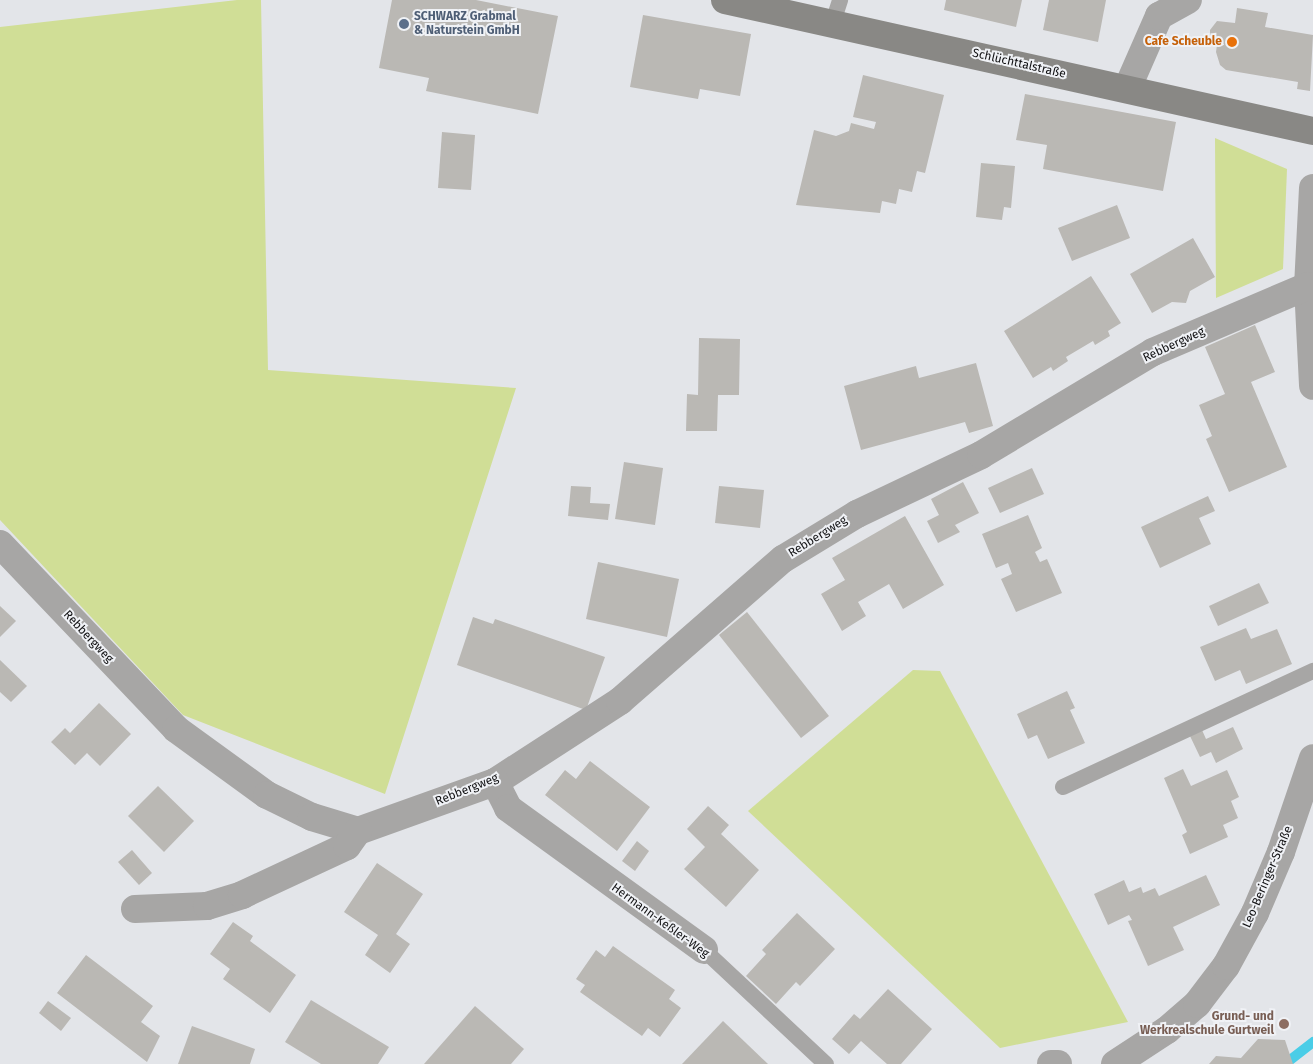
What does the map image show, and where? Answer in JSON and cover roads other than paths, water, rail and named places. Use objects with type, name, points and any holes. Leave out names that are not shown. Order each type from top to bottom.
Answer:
[{"type":"main road","name":"Schlüchttalstraße","points":[[725,0],[836,11],[1127,88],[1313,131]]},
{"type":"street","points":[[1127,88],[1160,16],[1188,0]]},
{"type":"street","points":[[1313,188],[1310,284],[1313,386]]},
{"type":"street","name":"Rebbergweg","points":[[135,909],[206,906],[242,895],[346,846],[358,831],[495,782],[620,701],[783,559],[856,514],[981,455],[1153,352],[1310,284]]},
{"type":"street","name":"Rebbergweg","points":[[0,544],[176,729],[267,795],[312,817],[358,831]]},
{"type":"street","name":"Leo-Beringer-Straße","points":[[1115,1064],[1166,1030],[1197,1004],[1226,966],[1255,913],[1274,870],[1313,758]]},
{"type":"street","name":"Hermann-Keßler-Weg","points":[[495,782],[508,808],[704,950]]},
{"type":"street","points":[[1051,1064],[1058,1064]]},
{"type":"lane","points":[[1063,786],[1313,671]]},
{"type":"lane","name":"Hermann-Keßler-Weg","points":[[704,950],[826,1064]]},
{"type":"waterway","points":[[1285,1064],[1313,1042]]},
{"type":"place","name":"SCHWARZ Grabmal & Naturstein GmbH","points":[[404,24]]},
{"type":"place","name":"Cafe Scheuble","points":[[1232,42]]},
{"type":"place","name":"Grund- und Werkrealschule Gurtweil","points":[[1284,1024]]}]
